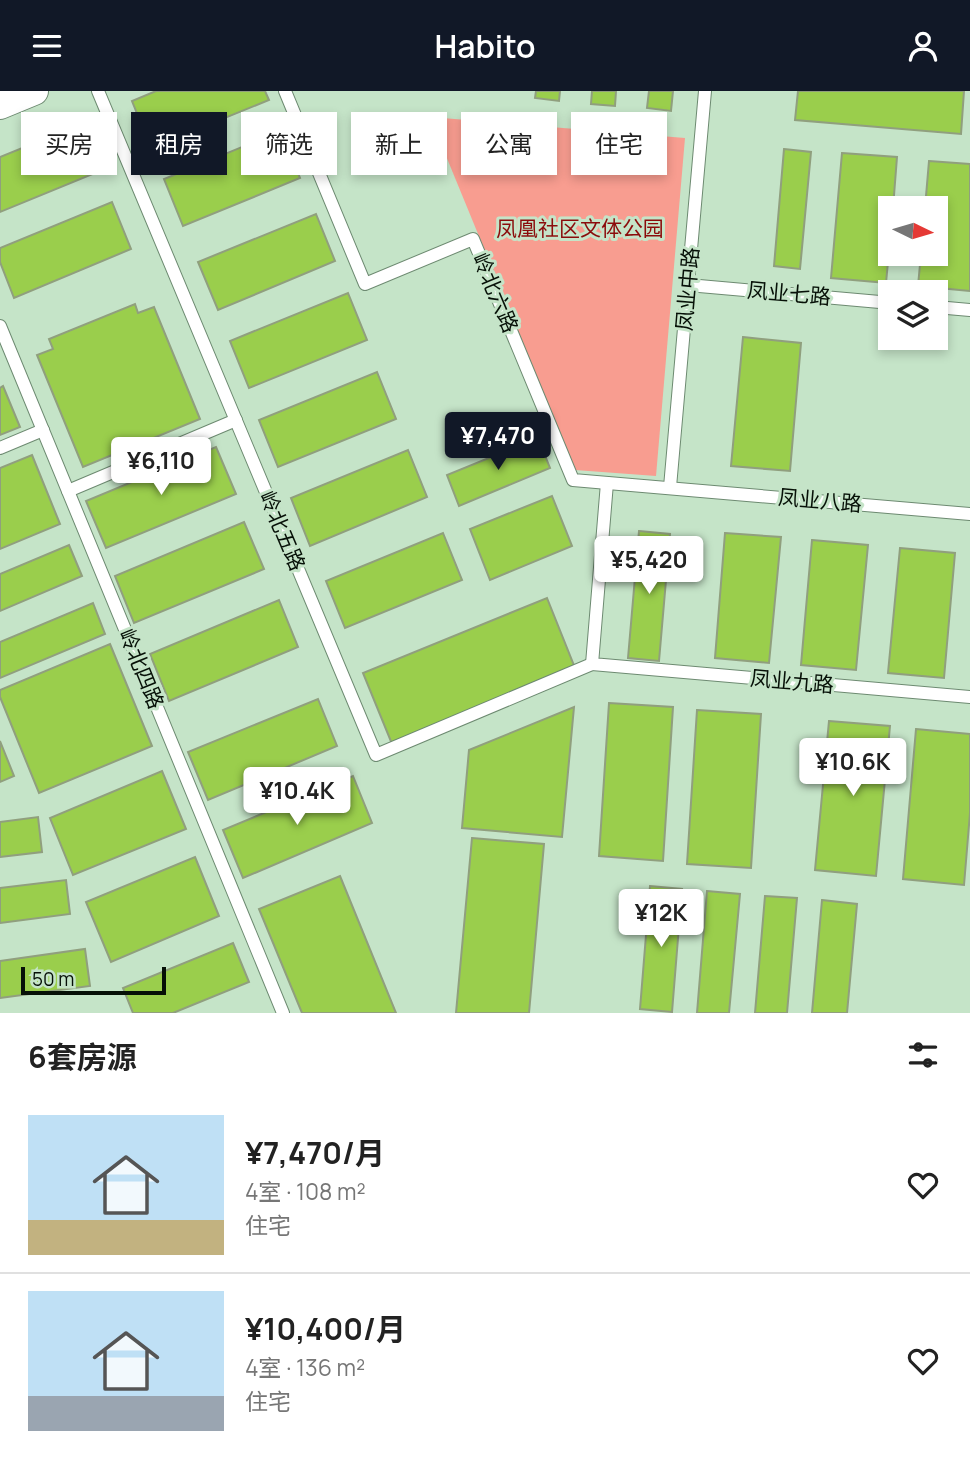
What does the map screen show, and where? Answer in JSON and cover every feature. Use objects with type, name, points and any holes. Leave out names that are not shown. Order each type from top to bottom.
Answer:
[{"type":"street","points":[[0,105],[34,91]]},
{"type":"lane","name":"岭北五路","points":[[98,91],[376,755],[592,664]]},
{"type":"lane","name":"岭北六路","points":[[285,91],[365,284],[473,239],[573,480],[670,487]]},
{"type":"lane","name":"凤业中路","points":[[670,487],[705,91]]},
{"type":"lane","name":"凤业七路","points":[[688,285],[878,302]]},
{"type":"lane","points":[[948,308],[970,310]]},
{"type":"lane","name":"岭北四路","points":[[0,326],[283,1013]]},
{"type":"lane","points":[[68,491],[236,420]]},
{"type":"lane","points":[[0,448],[43,430]]},
{"type":"lane","points":[[592,664],[607,483]]},
{"type":"lane","name":"凤业八路","points":[[670,487],[970,514]]},
{"type":"lane","name":"凤业九路","points":[[592,664],[970,698]]},
{"type":"green space","name":"凤凰社区文体公园","points":[[447,118],[461,120],[461,175],[557,175],[557,127],[571,129],[571,175],[667,175],[667,137],[685,138],[656,476],[575,470],[447,158]]},
{"type":"building","points":[[156,91],[265,91],[269,100],[227,117],[227,112],[136,112],[132,101]]},
{"type":"building","points":[[536,91],[560,91],[559,101],[535,98]]},
{"type":"building","points":[[592,91],[616,91],[615,106],[591,104]]},
{"type":"building","points":[[649,91],[673,91],[671,111],[647,108]]},
{"type":"building","points":[[798,91],[964,91],[961,134],[795,120]]},
{"type":"building","points":[[241,147],[241,175],[299,175],[300,178],[183,226],[164,179],[174,175],[227,175],[227,153]]},
{"type":"building","points":[[21,148],[21,175],[90,175],[0,212],[0,157]]},
{"type":"building","points":[[784,149],[811,152],[800,269],[774,266]]},
{"type":"building","points":[[842,153],[897,157],[894,196],[878,196],[878,266],[888,266],[886,280],[878,280],[878,282],[831,278]]},
{"type":"building","points":[[929,161],[970,164],[970,291],[948,289],[948,280],[919,280],[920,266],[948,266],[948,196],[926,196]]},
{"type":"building","points":[[112,202],[131,249],[14,298],[0,262],[0,248]]},
{"type":"building","points":[[316,214],[335,261],[218,310],[198,262]]},
{"type":"building","points":[[348,293],[367,340],[249,388],[230,341]]},
{"type":"building","points":[[135,304],[138,313],[154,307],[200,419],[83,467],[37,355],[53,349],[49,339]]},
{"type":"building","points":[[743,337],[801,343],[790,471],[731,466]]},
{"type":"building","points":[[377,372],[396,419],[278,467],[259,420]]},
{"type":"building","points":[[3,386],[20,427],[0,435],[0,388]]},
{"type":"building","points":[[538,438],[550,468],[459,506],[447,475]]},
{"type":"building","points":[[216,447],[236,494],[106,548],[86,501]]},
{"type":"building","points":[[408,450],[427,497],[310,546],[291,498]]},
{"type":"building","points":[[32,455],[60,524],[0,549],[0,468]]},
{"type":"building","points":[[552,496],[572,546],[490,580],[470,529]]},
{"type":"building","points":[[244,522],[264,569],[134,623],[115,576]]},
{"type":"building","points":[[639,531],[670,534],[659,661],[628,658]]},
{"type":"building","points":[[443,533],[462,580],[345,628],[326,581]]},
{"type":"building","points":[[725,533],[781,537],[769,663],[715,658]]},
{"type":"building","points":[[812,540],[868,545],[856,670],[801,665]]},
{"type":"building","points":[[69,545],[82,576],[0,611],[0,574]]},
{"type":"building","points":[[900,548],[955,553],[944,678],[888,673]]},
{"type":"building","points":[[547,598],[575,668],[392,744],[363,673]]},
{"type":"building","points":[[279,600],[298,647],[169,701],[150,654]]},
{"type":"building","points":[[93,603],[105,634],[0,678],[0,642]]},
{"type":"building","points":[[110,644],[152,746],[39,793],[0,697],[0,690]]},
{"type":"building","points":[[318,699],[337,746],[208,800],[188,752]]},
{"type":"building","points":[[609,703],[673,707],[663,861],[599,856]]},
{"type":"building","points":[[574,707],[562,837],[462,828],[469,750]]},
{"type":"building","points":[[697,710],[761,714],[751,868],[687,864]]},
{"type":"building","points":[[829,721],[890,726],[876,876],[815,870]]},
{"type":"building","points":[[916,729],[970,734],[970,813],[964,885],[903,879]]},
{"type":"building","points":[[0,741],[14,776],[0,782]]},
{"type":"building","points":[[162,771],[186,829],[73,875],[50,818]]},
{"type":"building","points":[[353,776],[372,823],[243,878],[223,830]]},
{"type":"building","points":[[38,817],[42,852],[0,857],[0,822]]},
{"type":"building","points":[[472,838],[544,844],[529,1013],[456,1013]]},
{"type":"building","points":[[195,857],[219,916],[111,962],[86,902]]},
{"type":"building","points":[[340,876],[396,1013],[302,1013],[259,909]]},
{"type":"building","points":[[66,880],[70,914],[0,923],[0,888]]},
{"type":"building","points":[[650,886],[682,889],[672,1012],[640,1009]]},
{"type":"building","points":[[707,891],[740,894],[729,1013],[697,1013]]},
{"type":"building","points":[[765,896],[797,898],[787,1013],[755,1013]]},
{"type":"building","points":[[822,900],[857,904],[847,1013],[812,1013]]},
{"type":"building","points":[[233,943],[249,982],[173,1013],[133,1013],[123,988]]},
{"type":"building","points":[[85,949],[90,986],[0,998],[0,961]]}]
